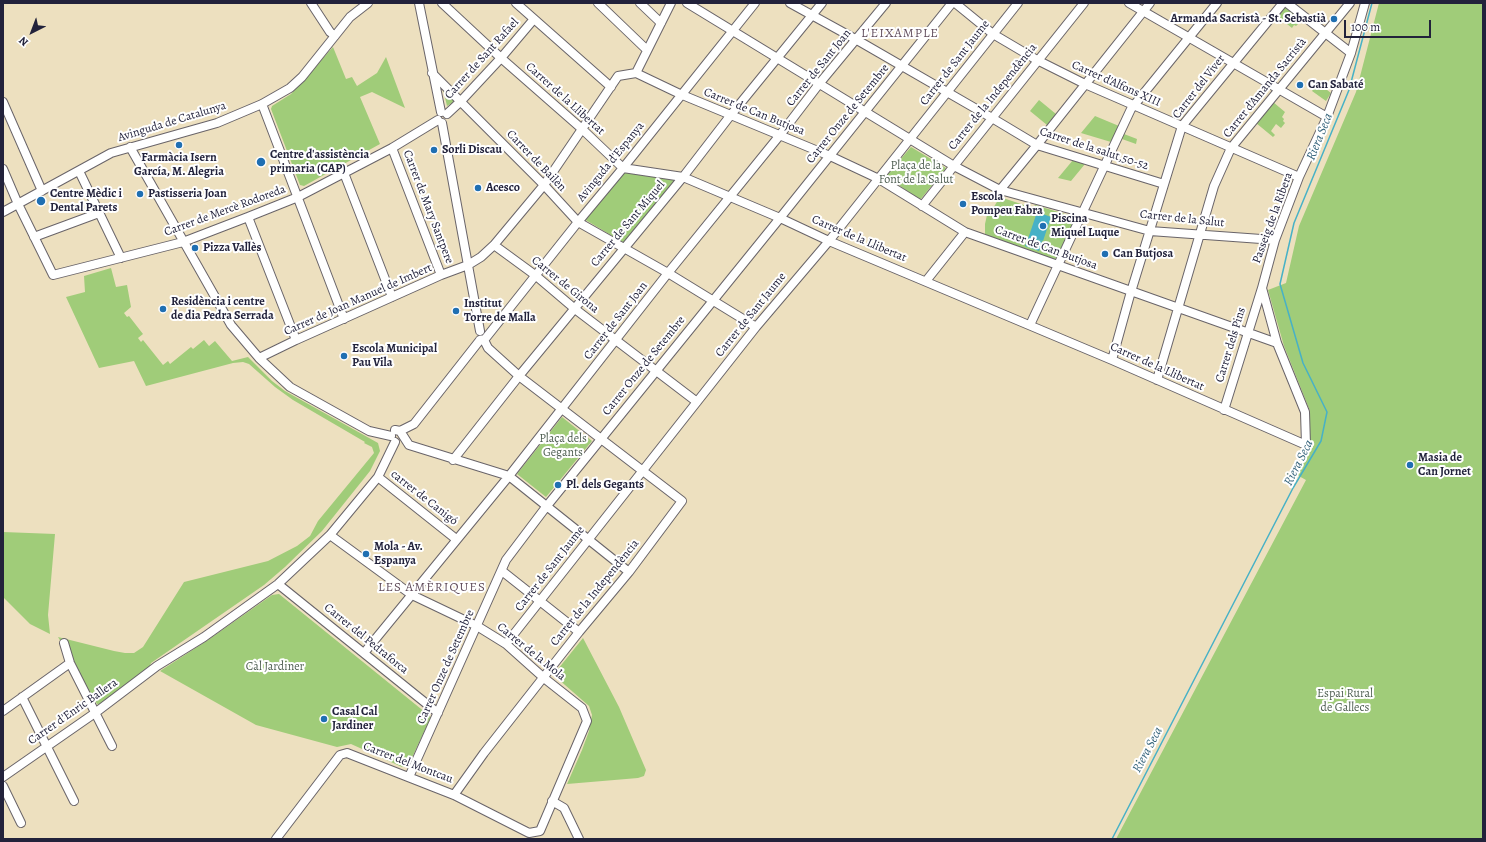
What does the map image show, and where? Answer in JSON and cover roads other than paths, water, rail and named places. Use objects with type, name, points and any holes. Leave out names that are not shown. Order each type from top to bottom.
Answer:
[{"type":"street","points":[[311,3],[330,32],[336,36]]},
{"type":"street","name":"Avinguda de Catalunya","points":[[3,212],[107,156],[130,147],[217,123],[262,104],[290,88],[302,77],[350,17],[368,3]]},
{"type":"street","points":[[419,3],[442,117],[468,265],[483,337],[488,348],[519,376],[642,471]]},
{"type":"street","name":"Carrer de la Llibertat","points":[[442,3],[501,58],[582,129],[623,168],[683,176],[731,196],[829,241],[1112,360],[1306,445],[1305,412],[1277,343]]},
{"type":"street","points":[[516,3],[610,87]]},
{"type":"street","points":[[598,3],[648,50]]},
{"type":"street","points":[[640,3],[661,23]]},
{"type":"street","points":[[636,73],[671,3]]},
{"type":"street","name":"Carrer de la Salut","points":[[687,3],[954,166],[1000,190],[1150,230],[1275,240]]},
{"type":"street","name":"Avinguda d'Espanya","points":[[393,439],[394,431],[401,434],[414,424],[483,337],[623,168],[680,94],[755,3]]},
{"type":"street","name":"Carrer de la salut,50-52","points":[[790,3],[857,40],[1037,145],[1164,184]]},
{"type":"street","name":"Carrer de Sant Miquel","points":[[453,460],[519,376],[575,309],[776,58],[822,3]]},
{"type":"street","name":"Carrer de Sant Joan","points":[[364,652],[412,595],[562,409],[668,273],[886,3]]},
{"type":"street","name":"Carrer d'Alfons XIII","points":[[954,3],[993,34],[1037,60],[1085,84],[1300,178]]},
{"type":"street","name":"Carrer Onze de Setembre","points":[[409,777],[506,560],[546,507],[655,371],[954,3]]},
{"type":"street","name":"Carrer de Sant Jaume","points":[[506,644],[756,327],[829,241],[1018,3]]},
{"type":"street","name":"Carrer de la Independència","points":[[922,206],[1084,3]]},
{"type":"street","points":[[1129,3],[1327,117]]},
{"type":"street","points":[[1000,190],[1150,3]]},
{"type":"street","points":[[1030,325],[1082,212],[1134,105],[1217,3]]},
{"type":"street","name":"Carrer del Viver","points":[[1112,360],[1131,291],[1182,126],[1283,3]]},
{"type":"street","points":[[1287,3],[1351,54]]},
{"type":"street","name":"Carrer d'Amanda Sacristà","points":[[1156,380],[1214,186],[1231,148],[1350,3]]},
{"type":"street","name":"Passeig de la Ribera","points":[[1262,288],[1275,240],[1327,117],[1351,54],[1365,3]]},
{"type":"street","name":"Carrer de Sant Rafael","points":[[442,117],[461,101],[501,58],[534,19]]},
{"type":"street","name":"Carrer de Bailèn","points":[[432,73],[544,185],[578,222],[668,273],[756,327]]},
{"type":"street","name":"Carrer de Joan Manuel de Imbert","points":[[259,358],[441,275],[468,265],[481,257],[494,245],[544,185],[618,76],[636,73]]},
{"type":"street","name":"Carrer de Can Butjosa","points":[[636,73],[730,116],[830,156],[879,179],[965,232],[1277,343]]},
{"type":"street","points":[[3,102],[42,191]]},
{"type":"street","points":[[262,104],[344,319]]},
{"type":"street","name":"Carrer de Mercè Rodoreda","points":[[34,237],[53,275],[183,242],[298,197],[392,148],[442,117]]},
{"type":"street","points":[[130,147],[231,324],[259,358],[290,387],[369,431],[393,439]]},
{"type":"street","name":"Carrer de Mary Santpere","points":[[392,148],[441,275]]},
{"type":"street","points":[[3,170],[34,237],[99,213]]},
{"type":"street","points":[[79,171],[121,258]]},
{"type":"street","points":[[344,173],[392,297]]},
{"type":"street","points":[[248,217],[296,340]]},
{"type":"street","points":[[926,281],[965,232]]},
{"type":"street","name":"Carrer de Girona","points":[[494,245],[697,402]]},
{"type":"street","points":[[1262,288],[1277,343]]},
{"type":"street","name":"Carrer dels Pins","points":[[1224,410],[1262,288]]},
{"type":"street","points":[[401,434],[409,445],[508,476],[629,572]]},
{"type":"street","name":"Carrer d'Enric Ballera","points":[[3,777],[95,713],[157,666],[204,637],[278,584],[330,535],[378,477],[393,439]]},
{"type":"street","name":"Carrer de la Independència","points":[[454,795],[484,753],[579,632],[629,572],[682,501],[642,471]]},
{"type":"street","name":"carrer de Canigó","points":[[378,477],[456,539]]},
{"type":"street","name":"Carrer de la Mola","points":[[330,535],[412,595],[477,626],[506,644],[544,678],[582,708],[587,721],[540,831]]},
{"type":"street","points":[[502,571],[579,632]]},
{"type":"street","name":"Carrer del Pedraforca","points":[[278,584],[438,713]]},
{"type":"street","points":[[64,644],[70,663],[112,746]]},
{"type":"street","points":[[3,710],[70,663]]},
{"type":"street","points":[[22,697],[74,801]]},
{"type":"street","name":"Carrer del Montcau","points":[[276,839],[340,755],[347,753],[454,795],[529,833],[540,831]]},
{"type":"street","points":[[3,786],[21,823]]},
{"type":"street","points":[[552,801],[564,808],[579,839]]},
{"type":"water","points":[[1037,212],[1051,217],[1043,241],[1029,236]]},
{"type":"water","points":[[1029,236],[1042,241],[1039,251],[1025,246]]},
{"type":"waterway","name":"Riera Seca","points":[[1112,839],[1293,488],[1321,441],[1327,412],[1303,363],[1280,284],[1294,223],[1349,90],[1372,3]]},
{"type":"place","name":"Armanda Sacristà - St. Sebastià","points":[[1334,19]]},
{"type":"place","name":"Can Sabaté","points":[[1300,85]]},
{"type":"place","name":"Farmàcia Isern García, M. Alegria","points":[[179,145]]},
{"type":"place","name":"Sorli Discau","points":[[434,150]]},
{"type":"place","name":"Centre d'assistència primaria (CAP)","points":[[261,162]]},
{"type":"place","name":"Acesco","points":[[478,188]]},
{"type":"place","name":"Pastisseria Joan","points":[[140,194]]},
{"type":"place","name":"Centre Mèdic i Dental Parets","points":[[41,201]]},
{"type":"place","name":"Escola Pompeu Fabra","points":[[963,204]]},
{"type":"place","name":"Piscina Miquel Luque","points":[[1043,226]]},
{"type":"place","name":"Pizza Vallès","points":[[195,248]]},
{"type":"place","name":"Can Butjosa","points":[[1105,254]]},
{"type":"place","name":"Residència i centre de dia Pedra Serrada","points":[[163,309]]},
{"type":"place","name":"Institut Torre de Malla","points":[[456,311]]},
{"type":"place","name":"Escola Municipal Pau Vila","points":[[344,356]]},
{"type":"place","name":"Masia de Can Jornet","points":[[1410,465]]},
{"type":"place","name":"Pl. dels Gegants","points":[[558,485]]},
{"type":"place","name":"Mola - Av. Espanya","points":[[366,554]]},
{"type":"place","name":"Casal Cal Jardiner","points":[[324,719]]},
{"type":"district","name":"L'EIXAMPLE","points":[[900,34]]},
{"type":"district","name":"LES AMÈRIQUES","points":[[432,588]]},
{"type":"park label","name":"Plaça de la Font de la Salut","points":[[916,173]]},
{"type":"park label","name":"Plaça dels Gegants","points":[[563,446]]},
{"type":"park label","name":"Càl Jardiner","points":[[275,667]]},
{"type":"park label","name":"Espai Rural de Gallecs","points":[[1345,701]]}]
